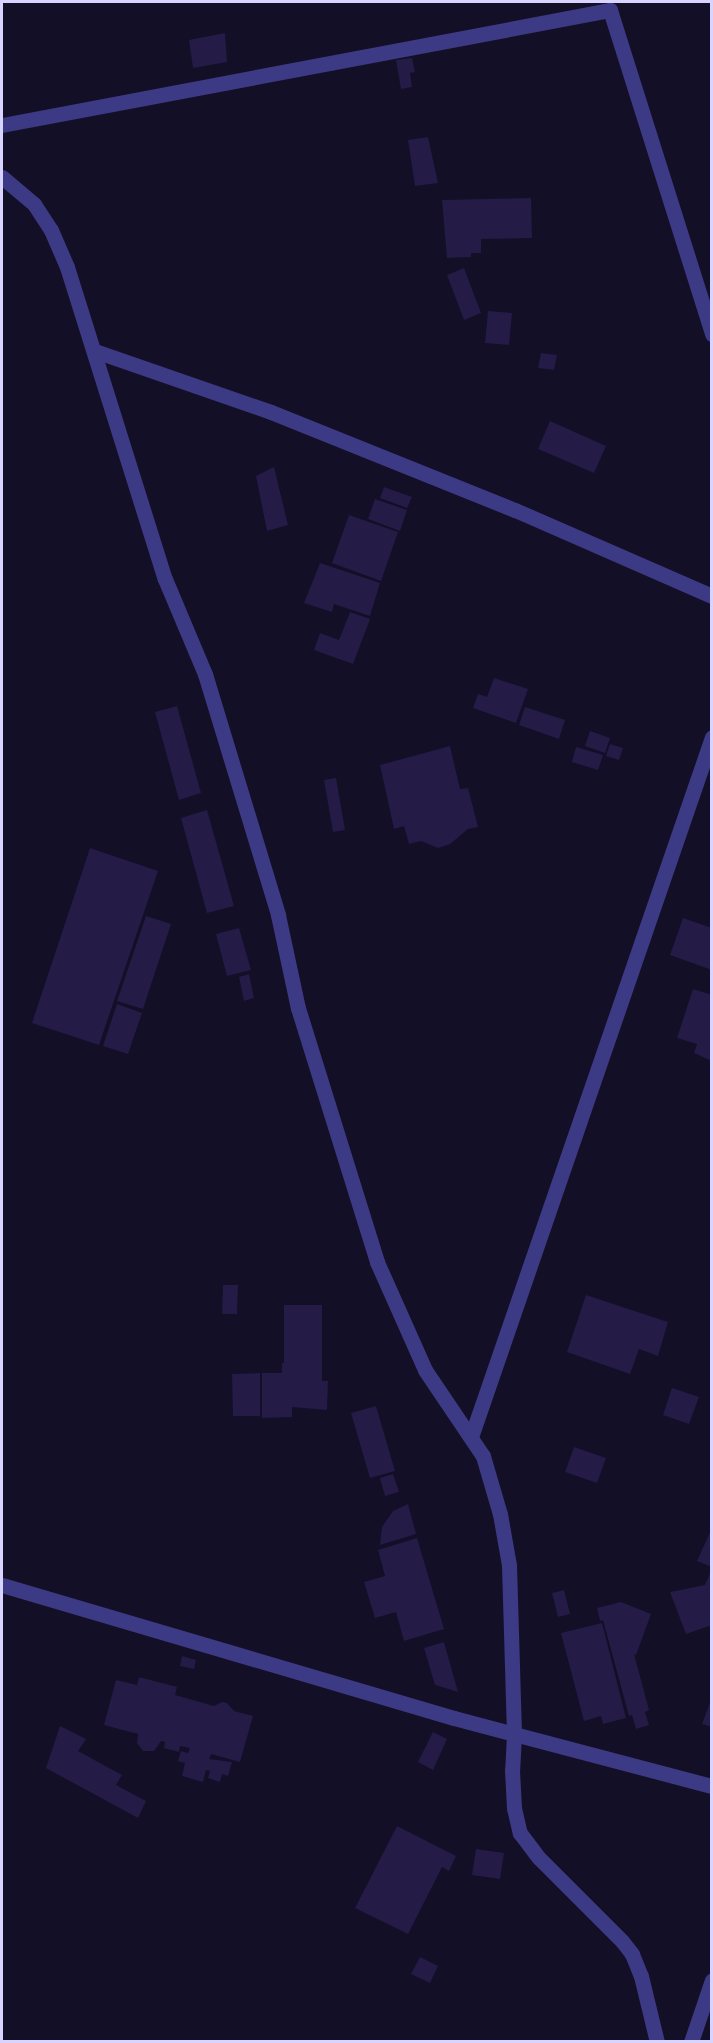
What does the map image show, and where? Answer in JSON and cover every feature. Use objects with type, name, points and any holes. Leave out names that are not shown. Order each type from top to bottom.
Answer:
[{"type":"street","points":[[2,124],[610,10],[711,334]]},
{"type":"street","points":[[2,177],[34,204],[51,230],[68,267],[165,579],[205,674],[278,915],[298,1008],[377,1262],[425,1370],[483,1456],[500,1514],[509,1565],[514,1808],[520,1833],[539,1858],[622,1941],[632,1954],[657,2042]]},
{"type":"street","points":[[95,351],[271,412],[515,510],[711,596]]},
{"type":"street","points":[[471,1437],[711,737]]},
{"type":"street","points":[[2,1585],[514,1735],[711,1786]]},
{"type":"street","points":[[691,2042],[711,1980]]},
{"type":"building","points":[[225,33],[227,62],[193,68],[189,40]]},
{"type":"building","points":[[412,58],[415,72],[410,73],[412,87],[401,89],[396,60]]},
{"type":"building","points":[[428,137],[438,183],[415,186],[408,140]]},
{"type":"building","points":[[531,198],[532,238],[481,239],[481,253],[471,253],[471,257],[447,258],[442,200]]},
{"type":"building","points":[[464,268],[481,313],[464,320],[447,275]]},
{"type":"building","points":[[488,311],[512,313],[509,345],[485,343]]},
{"type":"building","points":[[541,353],[557,355],[554,370],[538,368]]},
{"type":"building","points":[[550,421],[606,446],[594,473],[538,449]]},
{"type":"building","points":[[274,467],[288,525],[267,531],[256,476]]},
{"type":"building","points":[[384,487],[412,497],[407,508],[380,498]]},
{"type":"building","points":[[375,499],[407,510],[400,531],[368,519]]},
{"type":"building","points":[[349,515],[398,532],[381,581],[332,563]]},
{"type":"building","points":[[320,563],[380,583],[370,616],[334,604],[332,612],[304,603]]},
{"type":"building","points":[[350,612],[370,619],[353,664],[314,650],[320,633],[339,640]]},
{"type":"building","points":[[494,678],[528,689],[516,723],[473,708],[478,694],[487,697]]},
{"type":"building","points":[[177,706],[201,793],[179,800],[155,712]]},
{"type":"building","points":[[525,707],[565,720],[559,739],[519,725]]},
{"type":"building","points":[[590,731],[610,738],[605,753],[585,746]]},
{"type":"building","points":[[610,744],[623,748],[619,760],[606,756]]},
{"type":"building","points":[[450,746],[460,789],[468,788],[478,827],[468,829],[450,844],[438,848],[421,841],[409,844],[404,826],[394,829],[380,765]]},
{"type":"building","points":[[576,747],[603,755],[598,770],[572,762]]},
{"type":"building","points":[[336,778],[345,830],[333,832],[324,780]]},
{"type":"building","points":[[207,810],[234,906],[207,913],[181,818]]},
{"type":"building","points":[[90,848],[158,871],[99,1045],[32,1023]]},
{"type":"building","points":[[146,916],[171,924],[143,1009],[117,1001]]},
{"type":"building","points":[[683,918],[712,928],[712,970],[670,955]]},
{"type":"building","points":[[239,928],[251,970],[227,976],[216,934]]},
{"type":"building","points":[[249,974],[254,998],[244,1001],[239,977]]},
{"type":"building","points":[[693,989],[712,995],[712,1061],[694,1053],[697,1044],[677,1038]]},
{"type":"building","points":[[117,1004],[142,1013],[128,1054],[103,1046]]},
{"type":"building","points":[[223,1285],[238,1285],[237,1314],[222,1314]]},
{"type":"building","points":[[586,1295],[668,1322],[658,1356],[639,1349],[630,1374],[567,1352]]},
{"type":"building","points":[[284,1305],[322,1305],[322,1381],[328,1381],[327,1410],[292,1407],[292,1417],[262,1418],[262,1373],[282,1373],[282,1363],[284,1363]]},
{"type":"building","points":[[260,1373],[260,1416],[233,1416],[232,1374]]},
{"type":"building","points":[[672,1388],[699,1397],[689,1424],[663,1415]]},
{"type":"building","points":[[376,1406],[395,1471],[370,1478],[351,1413]]},
{"type":"building","points":[[574,1447],[606,1458],[597,1483],[565,1472]]},
{"type":"building","points":[[393,1474],[399,1492],[385,1496],[380,1478]]},
{"type":"building","points":[[408,1504],[416,1534],[380,1545],[382,1527],[393,1511]]},
{"type":"building","points":[[712,1528],[712,1567],[697,1561]]},
{"type":"building","points":[[417,1538],[444,1629],[404,1641],[396,1612],[375,1618],[364,1582],[385,1576],[378,1550]]},
{"type":"building","points":[[712,1569],[712,1625],[686,1634],[670,1592],[705,1585]]},
{"type":"building","points":[[564,1590],[570,1614],[558,1617],[552,1593]]},
{"type":"building","points":[[621,1602],[651,1614],[636,1655],[634,1654],[649,1710],[645,1712],[649,1725],[636,1729],[632,1715],[629,1716],[603,1620],[600,1621],[597,1608]]},
{"type":"building","points":[[602,1623],[626,1718],[603,1724],[601,1716],[584,1721],[561,1633]]},
{"type":"building","points":[[444,1642],[458,1692],[435,1685],[424,1648]]},
{"type":"building","points":[[182,1656],[196,1660],[194,1669],[180,1666]]},
{"type":"building","points":[[139,1677],[177,1687],[175,1695],[214,1706],[222,1702],[227,1703],[234,1711],[253,1716],[240,1762],[211,1754],[209,1759],[232,1762],[228,1776],[222,1774],[220,1782],[208,1778],[210,1771],[206,1770],[203,1782],[182,1776],[185,1763],[178,1761],[181,1751],[188,1753],[190,1748],[180,1746],[179,1752],[164,1748],[165,1742],[161,1741],[154,1751],[143,1751],[137,1743],[138,1734],[104,1725],[116,1680],[137,1685]]},
{"type":"building","points":[[712,1700],[712,1727],[702,1724]]},
{"type":"building","points":[[60,1726],[86,1739],[78,1751],[122,1775],[116,1785],[146,1801],[138,1818],[46,1768]]},
{"type":"building","points":[[433,1732],[447,1739],[433,1770],[418,1762]]},
{"type":"building","points":[[397,1826],[456,1856],[449,1871],[442,1867],[408,1934],[355,1908]]},
{"type":"building","points":[[476,1849],[504,1853],[500,1879],[472,1875]]},
{"type":"building","points":[[420,1957],[438,1966],[430,1983],[411,1974]]}]
